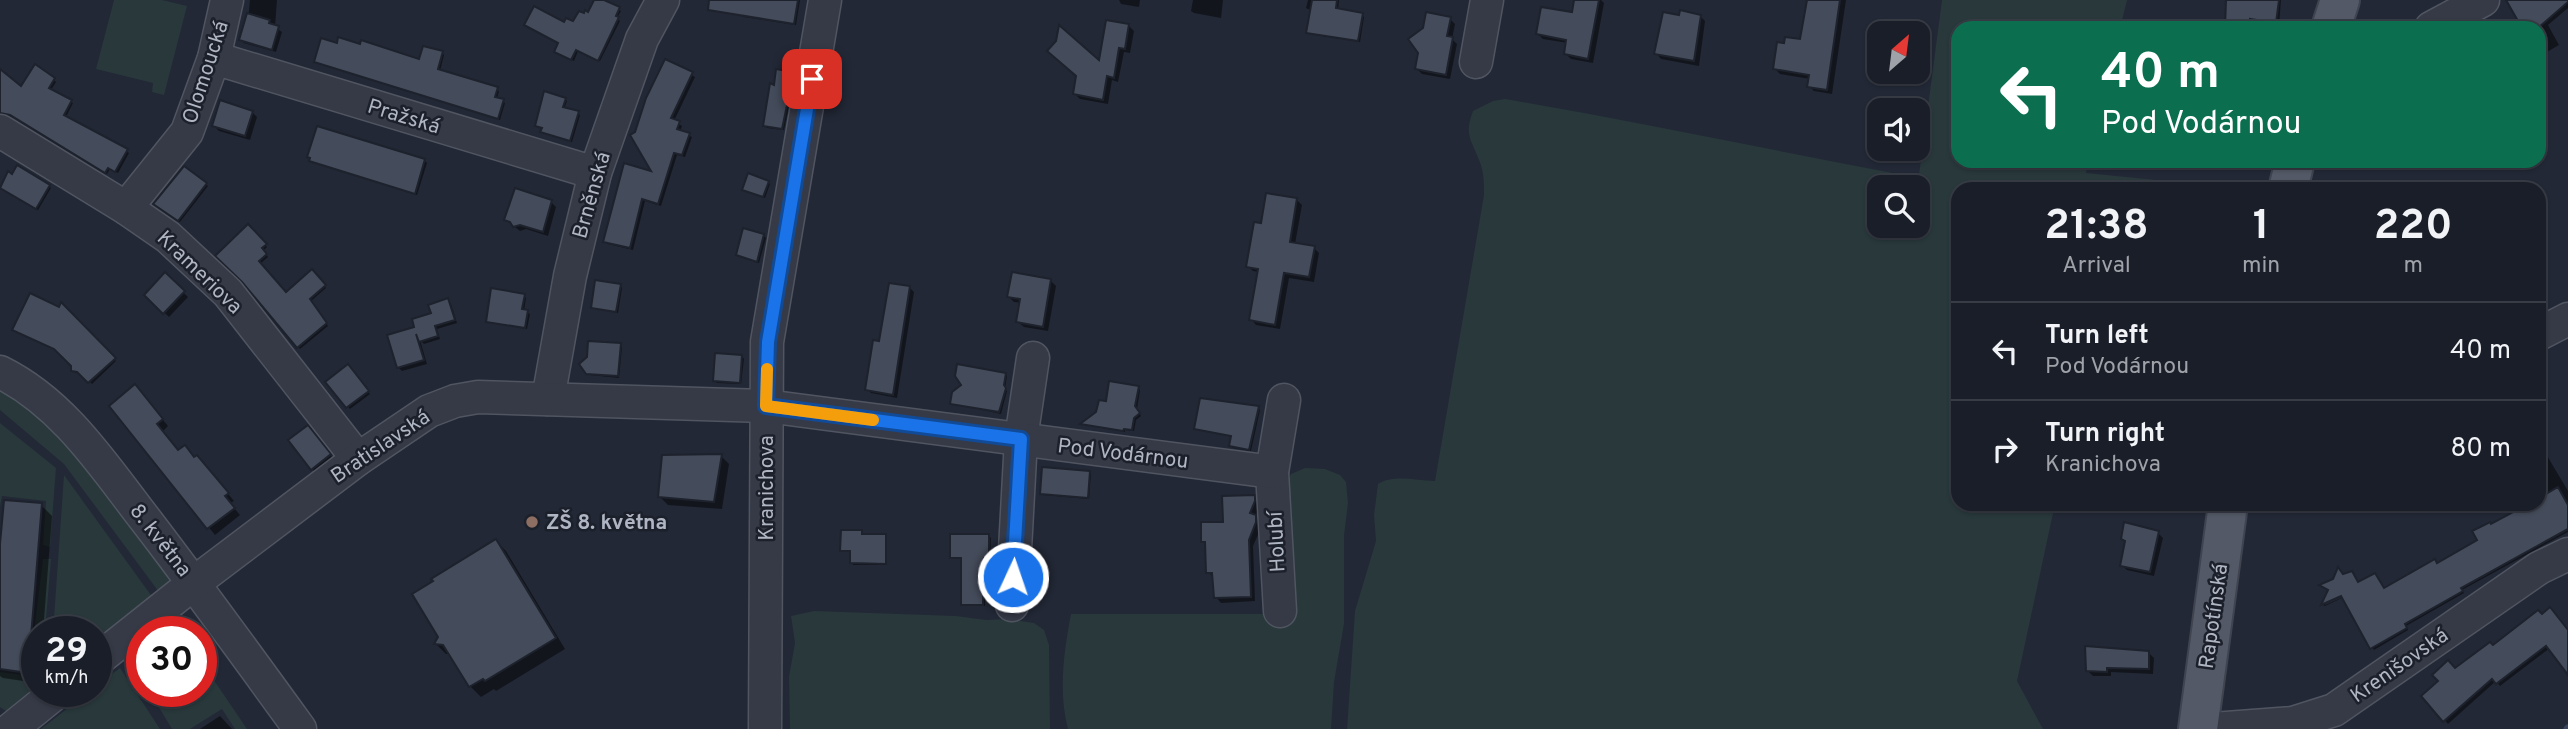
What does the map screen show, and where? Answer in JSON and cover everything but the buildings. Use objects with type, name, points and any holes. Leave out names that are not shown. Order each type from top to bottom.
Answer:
[{"type":"main road","points":[[2333,21],[2340,0]]},
{"type":"main road","name":"Rapotínská","points":[[2198,729],[2227,511]]},
{"type":"street","name":"Olomoucká","points":[[126,208],[187,132],[214,58],[227,0]]},
{"type":"street","name":"Brněnská","points":[[548,399],[570,276],[595,173],[642,38],[663,0]]},
{"type":"street","name":"Kranichova","points":[[765,729],[768,342],[825,0]]},
{"type":"street","points":[[1476,62],[1487,0]]},
{"type":"street","points":[[2444,21],[2483,0]]},
{"type":"street","name":"Pražská","points":[[214,58],[595,173]]},
{"type":"street","name":"Krameriova","points":[[0,131],[169,237],[228,293],[358,459]]},
{"type":"street","points":[[2546,330],[2568,319]]},
{"type":"street","points":[[1012,605],[1021,439],[1033,358]]},
{"type":"street","name":"8. května","points":[[0,372],[32,391],[85,441],[194,583],[300,729]]},
{"type":"street","name":"Bratislavská","points":[[112,648],[358,459],[429,411],[455,401],[478,397],[766,406]]},
{"type":"street","name":"Holubí","points":[[1280,611],[1272,472],[1284,400]]},
{"type":"street","name":"Pod Vodárnou","points":[[766,406],[1272,472]]},
{"type":"street","name":"Krenišovská","points":[[2213,729],[2293,723],[2334,710],[2539,568],[2568,554]]},
{"type":"street","points":[[11,729],[38,707]]},
{"type":"shaded area","points":[[114,0],[162,0],[187,6],[164,95],[152,92],[153,83],[96,69]]},
{"type":"shaded area","points":[[1942,0],[2127,0],[2122,21],[1951,21],[1951,168],[2087,168],[2086,173],[2156,180],[1951,182],[1951,511],[2053,511],[2017,681],[2043,729],[1347,729],[1355,611],[1376,541],[1374,515],[1378,484],[1391,479],[1435,481],[1484,195],[1482,168],[1469,132],[1473,111],[1493,101],[1505,99],[1903,175],[1867,175],[1867,238],[1930,238],[1930,175],[1919,175],[1921,161],[1930,161],[1929,98]]},
{"type":"shaded area","points":[[0,390],[57,429],[174,582],[159,592],[64,464],[0,410]]},
{"type":"shaded area","points":[[0,423],[56,468],[50,547],[43,545],[46,501],[2,496],[0,507]]},
{"type":"shaded area","points":[[1305,468],[1325,469],[1340,475],[1346,482],[1348,503],[1344,536],[1344,624],[1334,682],[1331,729],[1068,729],[1063,686],[1064,656],[1071,614],[1271,614],[1287,483],[1291,474]]},
{"type":"shaded area","points":[[64,475],[153,598],[126,616],[112,630],[112,616],[54,616]]},
{"type":"shaded area","points":[[43,559],[51,559],[46,616],[36,616]]},
{"type":"shaded area","points":[[814,611],[956,616],[1034,623],[1044,630],[1049,645],[1050,729],[790,729],[789,676],[795,643],[791,616]]},
{"type":"shaded area","points":[[120,668],[126,677],[126,707],[146,707],[160,729],[41,729],[69,707],[112,707],[112,674]]},
{"type":"shaded area","points":[[0,672],[21,675],[21,703],[9,713],[0,707]]},
{"type":"shaded area","points":[[217,685],[247,729],[235,729],[222,709],[190,729],[172,729],[159,707],[217,707]]},
{"type":"slow traffic","points":[[767,369],[766,406],[873,420]]},
{"type":"place","name":"ZŠ 8. května","points":[[532,522]]},
{"type":"route","points":[[812,79],[768,342],[766,406],[1021,439],[1013,577]]}]
